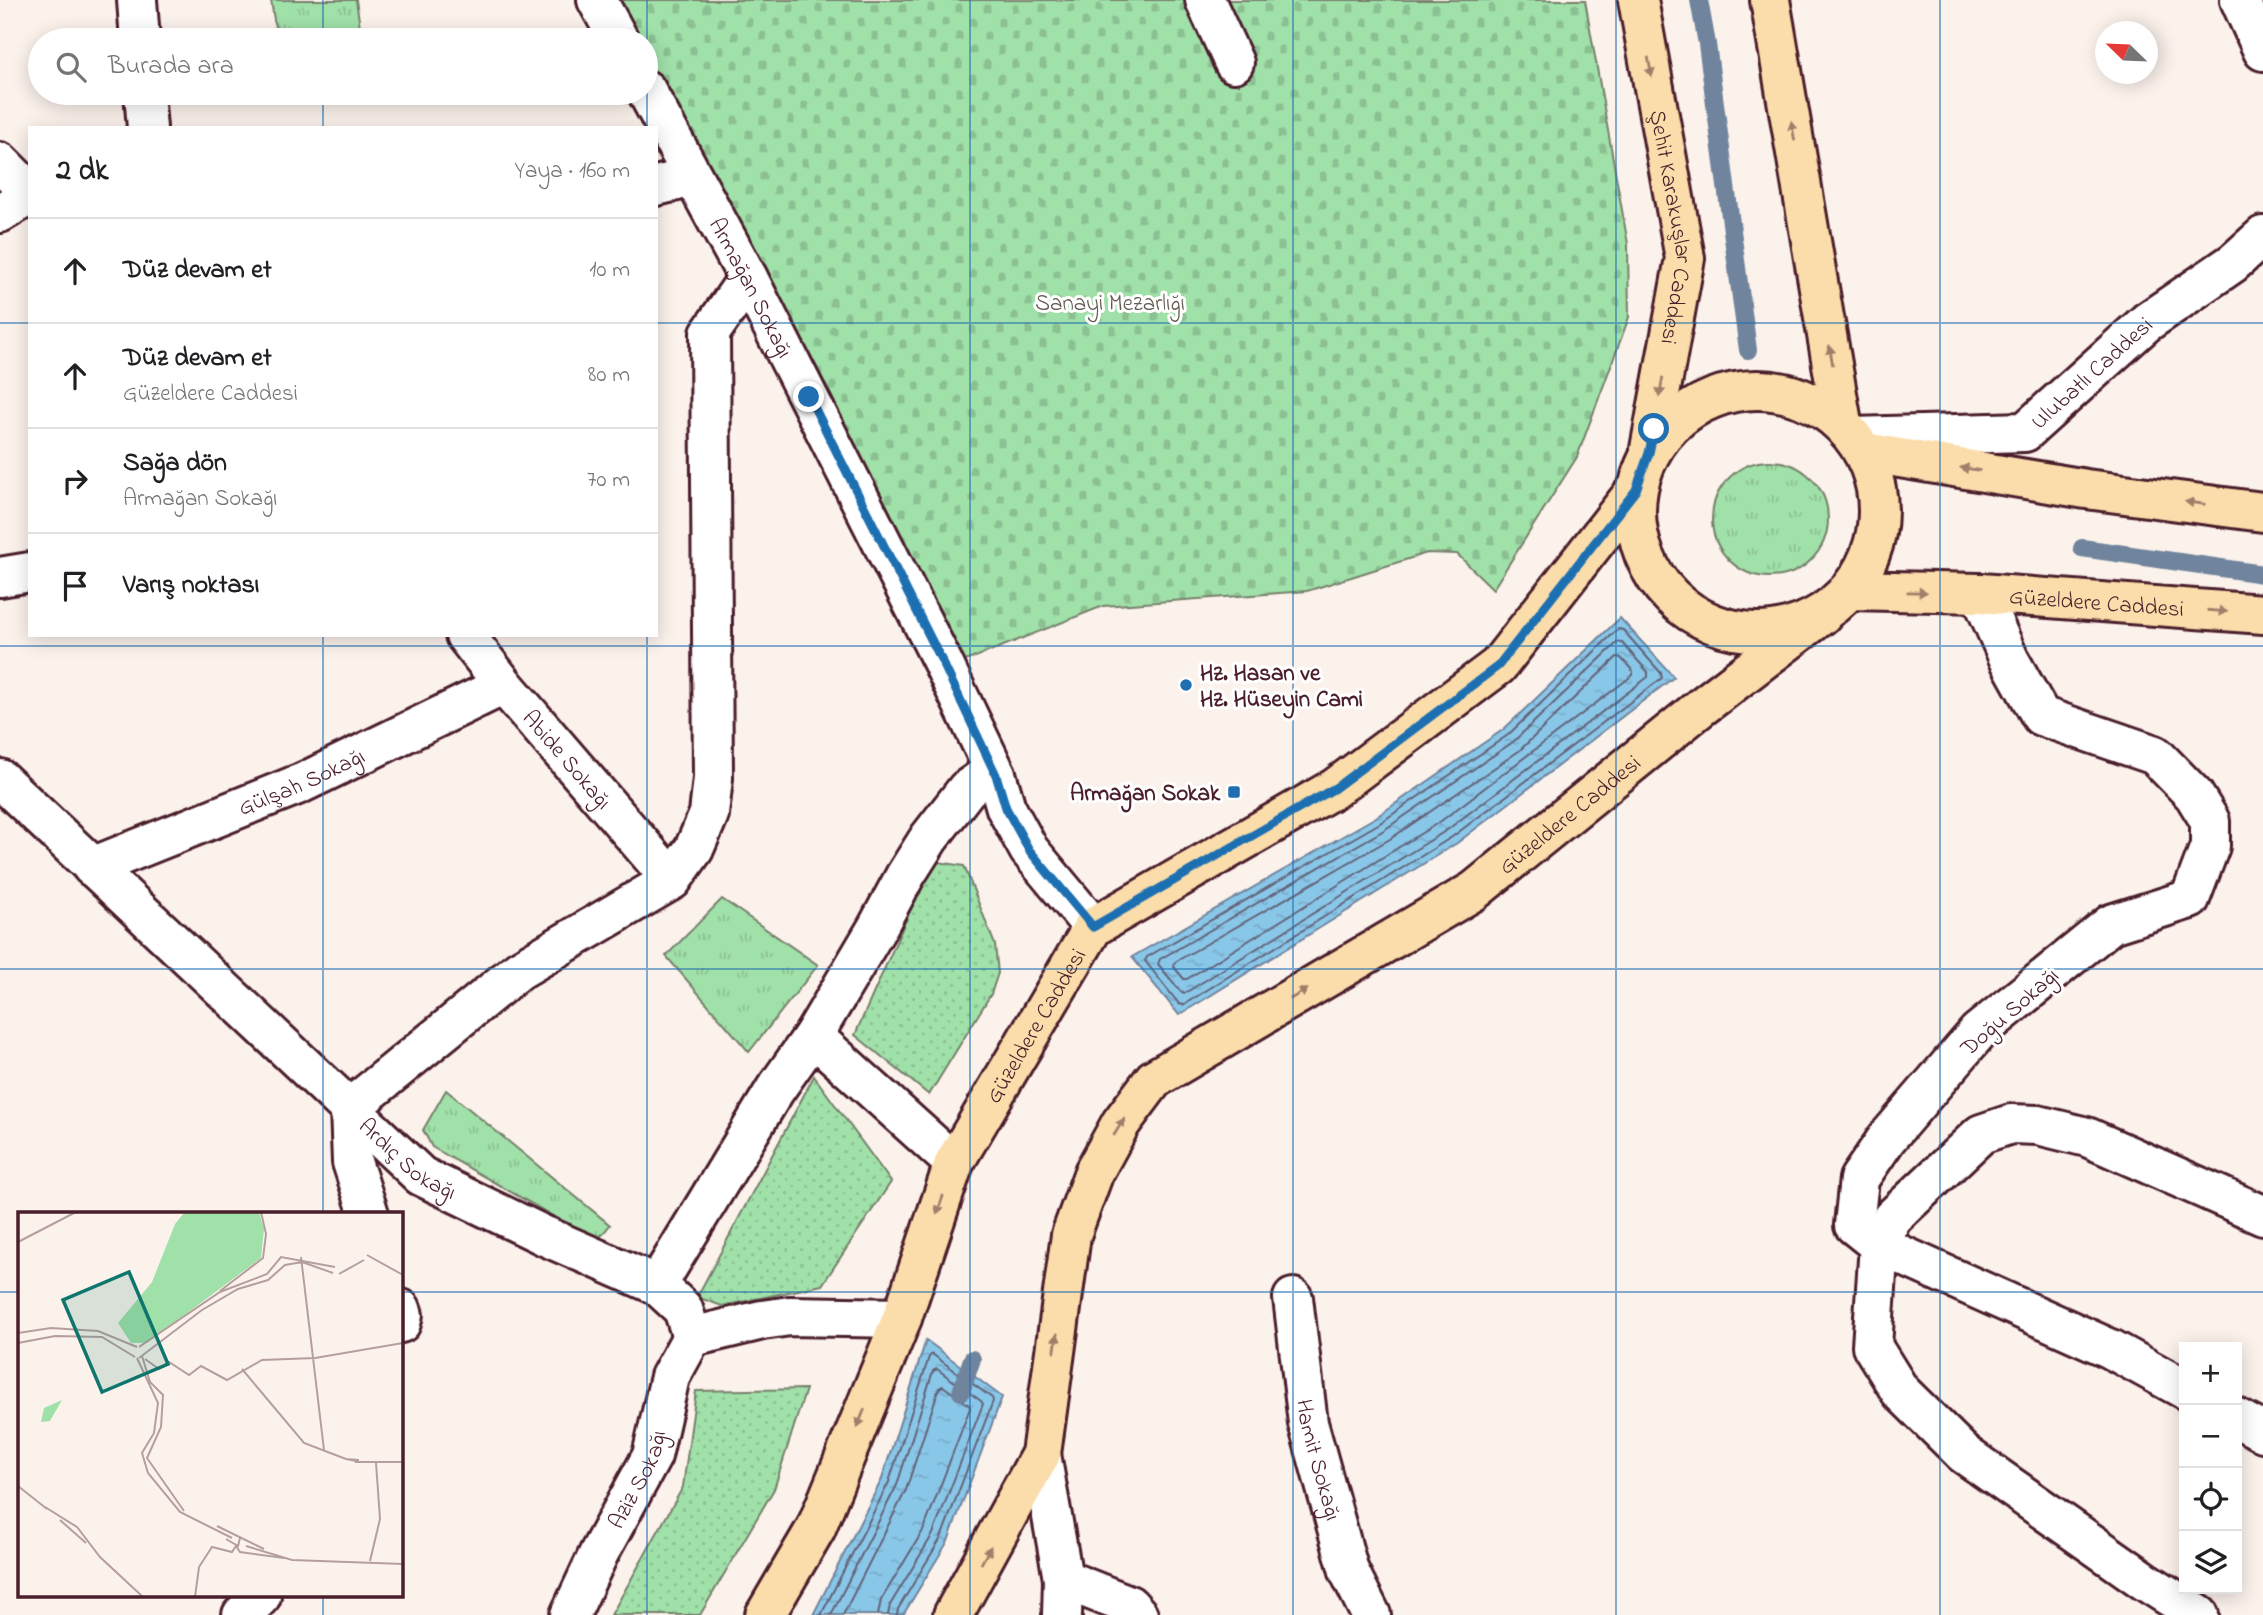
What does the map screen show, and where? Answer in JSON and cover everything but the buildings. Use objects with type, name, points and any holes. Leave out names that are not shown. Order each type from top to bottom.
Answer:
[{"type":"main road","name":"Şehit Karakuşlar Caddesi","points":[[1637,0],[1685,258],[1649,453]]},
{"type":"main road","points":[[1770,0],[1853,437],[1876,486],[1878,523],[1868,559],[1835,602],[1785,630],[1745,633],[1706,623],[1673,600],[1649,568],[1636,530],[1636,490],[1649,453],[1672,423],[1703,401],[1738,390],[1775,389],[1811,401],[1853,437],[2086,488],[2263,512]]},
{"type":"main road","name":"Güzeldere Caddesi","points":[[765,1615],[816,1528],[902,1318],[954,1163],[1093,927],[1335,788],[1498,666],[1636,490]]},
{"type":"main road","name":"Güzeldere Caddesi","points":[[953,1615],[1041,1454],[1071,1235],[1094,1172],[1121,1123],[1154,1079],[1474,891],[1835,602],[1980,593],[2263,614]]},
{"type":"street","points":[[137,0],[139,28]]},
{"type":"street","points":[[597,0],[612,28]]},
{"type":"street","points":[[1205,0],[1234,62]]},
{"type":"street","points":[[2240,0],[2263,51]]},
{"type":"street","points":[[145,105],[147,126]]},
{"type":"street","name":"Armağan Sokağı","points":[[654,105],[748,278],[942,661],[996,775],[1006,808],[1029,850],[1093,927]]},
{"type":"street","points":[[0,162],[28,191]]},
{"type":"street","points":[[658,186],[693,177]]},
{"type":"street","points":[[0,213],[28,194]]},
{"type":"street","name":"Ulubatlı Caddesi","points":[[1853,437],[2025,432],[2147,322],[2233,263],[2263,236]]},
{"type":"street","points":[[368,1212],[352,1162],[350,1108],[519,970],[672,880],[694,849],[709,814],[713,778],[710,333],[748,278]]},
{"type":"street","points":[[0,576],[28,572]]},
{"type":"street","name":"Doğu Sokağı","points":[[1980,593],[2009,659],[2040,716],[2155,755],[2193,795],[2210,821],[2210,846],[2190,899],[2111,925],[1978,1032],[1887,1138],[1859,1179],[1854,1225],[1879,1245],[2111,1349],[2179,1386]]},
{"type":"street","name":"Abide Sokağı","points":[[467,637],[504,685],[672,880]]},
{"type":"street","name":"Gülşah Sokağı","points":[[92,867],[302,783],[504,685]]},
{"type":"street","points":[[657,1285],[775,1090],[813,1036],[929,838],[967,789],[980,780],[996,775]]},
{"type":"street","name":"Ardıç Sokağı","points":[[0,779],[421,1176],[545,1236],[657,1285],[683,1310],[692,1337]]},
{"type":"street","points":[[813,1036],[954,1163]]},
{"type":"street","points":[[2199,1615],[2145,1581],[1964,1454],[1900,1391],[1872,1346],[1879,1245],[1892,1218],[1981,1134],[2011,1124],[2038,1125],[2087,1137],[2263,1215]]},
{"type":"street","name":"Hamit Sokağı","points":[[1293,1298],[1308,1423],[1349,1571],[1371,1615]]},
{"type":"street","points":[[692,1337],[790,1316],[902,1318]]},
{"type":"street","name":"Aziz Sokağı","points":[[570,1615],[599,1553],[652,1456],[670,1377],[692,1337]]},
{"type":"street","points":[[2242,1421],[2263,1432]]},
{"type":"street","points":[[1041,1454],[1063,1597],[1129,1605],[1138,1615]]},
{"type":"street","points":[[242,1615],[259,1598]]},
{"type":"green space","points":[[271,0],[356,0],[360,28],[275,28]]},
{"type":"green space","name":"Sanayi Mezarlığı","points":[[613,0],[1585,0],[1628,244],[1629,317],[1577,457],[1493,589],[1457,554],[1427,553],[1307,591],[1103,606],[963,662],[878,511],[658,87],[658,28],[628,28]]},
{"type":"green space","points":[[1770,461],[1792,465],[1811,478],[1824,497],[1828,519],[1824,541],[1811,560],[1792,573],[1770,577],[1748,573],[1729,560],[1716,541],[1712,519],[1716,497],[1729,478],[1748,465]]},
{"type":"green space","points":[[932,861],[964,866],[995,945],[998,973],[991,994],[929,1095],[855,1035]]},
{"type":"green space","points":[[722,899],[818,965],[749,1052],[666,956]]},
{"type":"green space","points":[[814,1076],[891,1182],[822,1285],[722,1306],[697,1297]]},
{"type":"green space","points":[[446,1090],[610,1225],[597,1241],[432,1147],[423,1130]]},
{"type":"green space","points":[[806,1389],[774,1489],[700,1615],[611,1615],[683,1487],[696,1391]]},
{"type":"water","points":[[1620,618],[1674,677],[1457,843],[1179,1015],[1132,957],[1376,817],[1504,729]]},
{"type":"water","points":[[926,1340],[1002,1397],[948,1541],[903,1615],[813,1615],[882,1479]]},
{"type":"waterway","points":[[1699,0],[1748,350]]},
{"type":"waterway","points":[[2082,548],[2263,574]]},
{"type":"waterway","points":[[961,1392],[972,1359]]},
{"type":"place","name":"Hz. Hasan ve Hz. Hüseyin Cami","points":[[1186,685]]},
{"type":"place","name":"Armağan Sokak","points":[[1234,792]]},
{"type":"route","points":[[809,397],[942,661],[996,775],[1006,808],[1029,850],[1093,927],[1335,788],[1498,666],[1636,490],[1654,429]]}]
